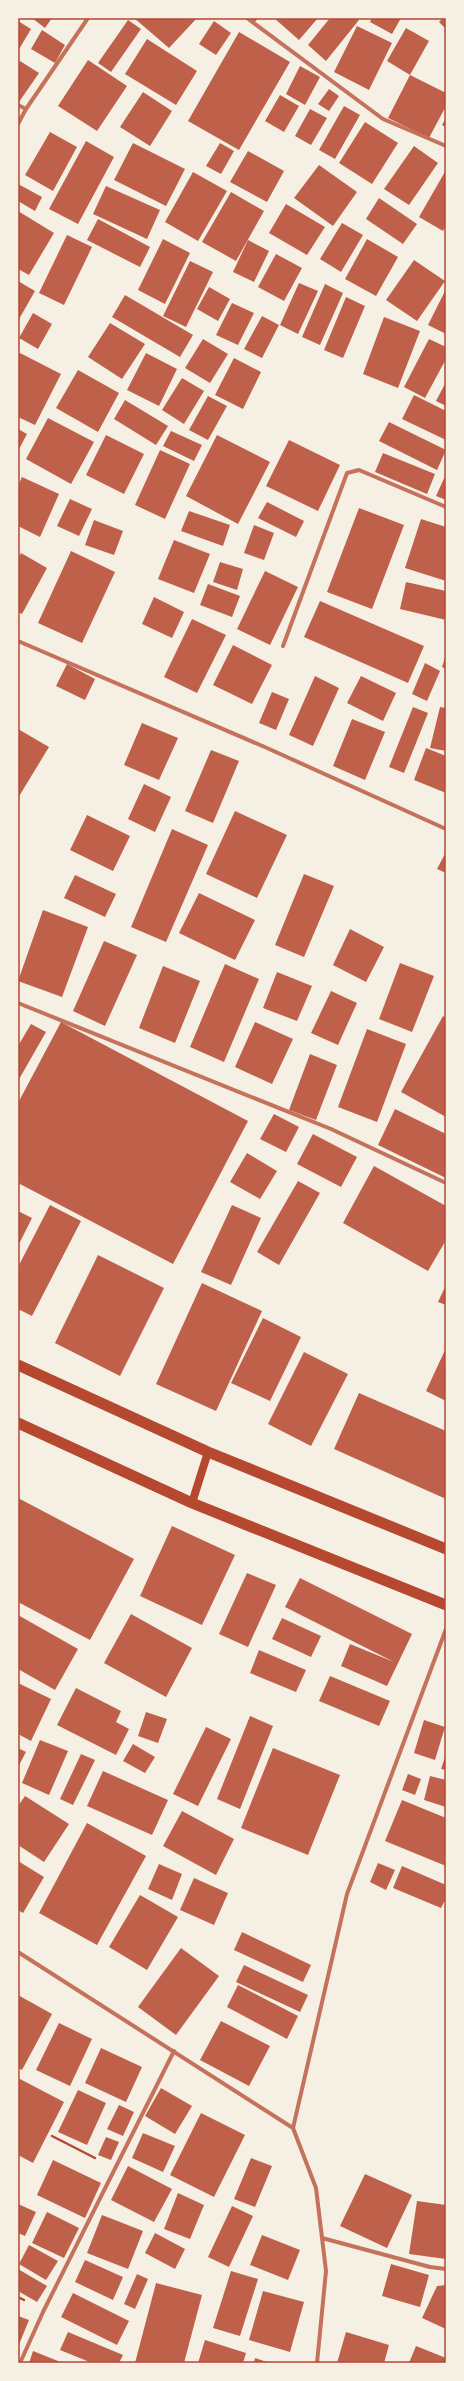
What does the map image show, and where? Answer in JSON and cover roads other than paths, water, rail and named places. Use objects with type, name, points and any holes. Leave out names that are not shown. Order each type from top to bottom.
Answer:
[{"type":"highway","points":[[18,1365],[208,1452],[446,1549]]},
{"type":"highway","points":[[18,1423],[192,1503],[446,1605]]},
{"type":"main road","points":[[192,1503],[208,1452]]},
{"type":"street","points":[[18,124],[26,109],[88,18]]},
{"type":"street","points":[[247,18],[383,119],[446,146]]},
{"type":"street","points":[[18,105],[26,109]]},
{"type":"street","points":[[283,646],[347,473],[359,470],[446,507]]},
{"type":"street","points":[[18,641],[268,748],[446,829]]},
{"type":"street","points":[[18,1003],[331,1129],[446,1183]]},
{"type":"street","points":[[317,2363],[326,2271],[316,2188],[293,2128],[347,1894],[446,1629]]},
{"type":"street","points":[[18,1952],[293,2128]]},
{"type":"street","points":[[20,2363],[43,2312],[117,2169],[174,2051]]},
{"type":"street","points":[[322,2238],[430,2267],[446,2269]]}]
